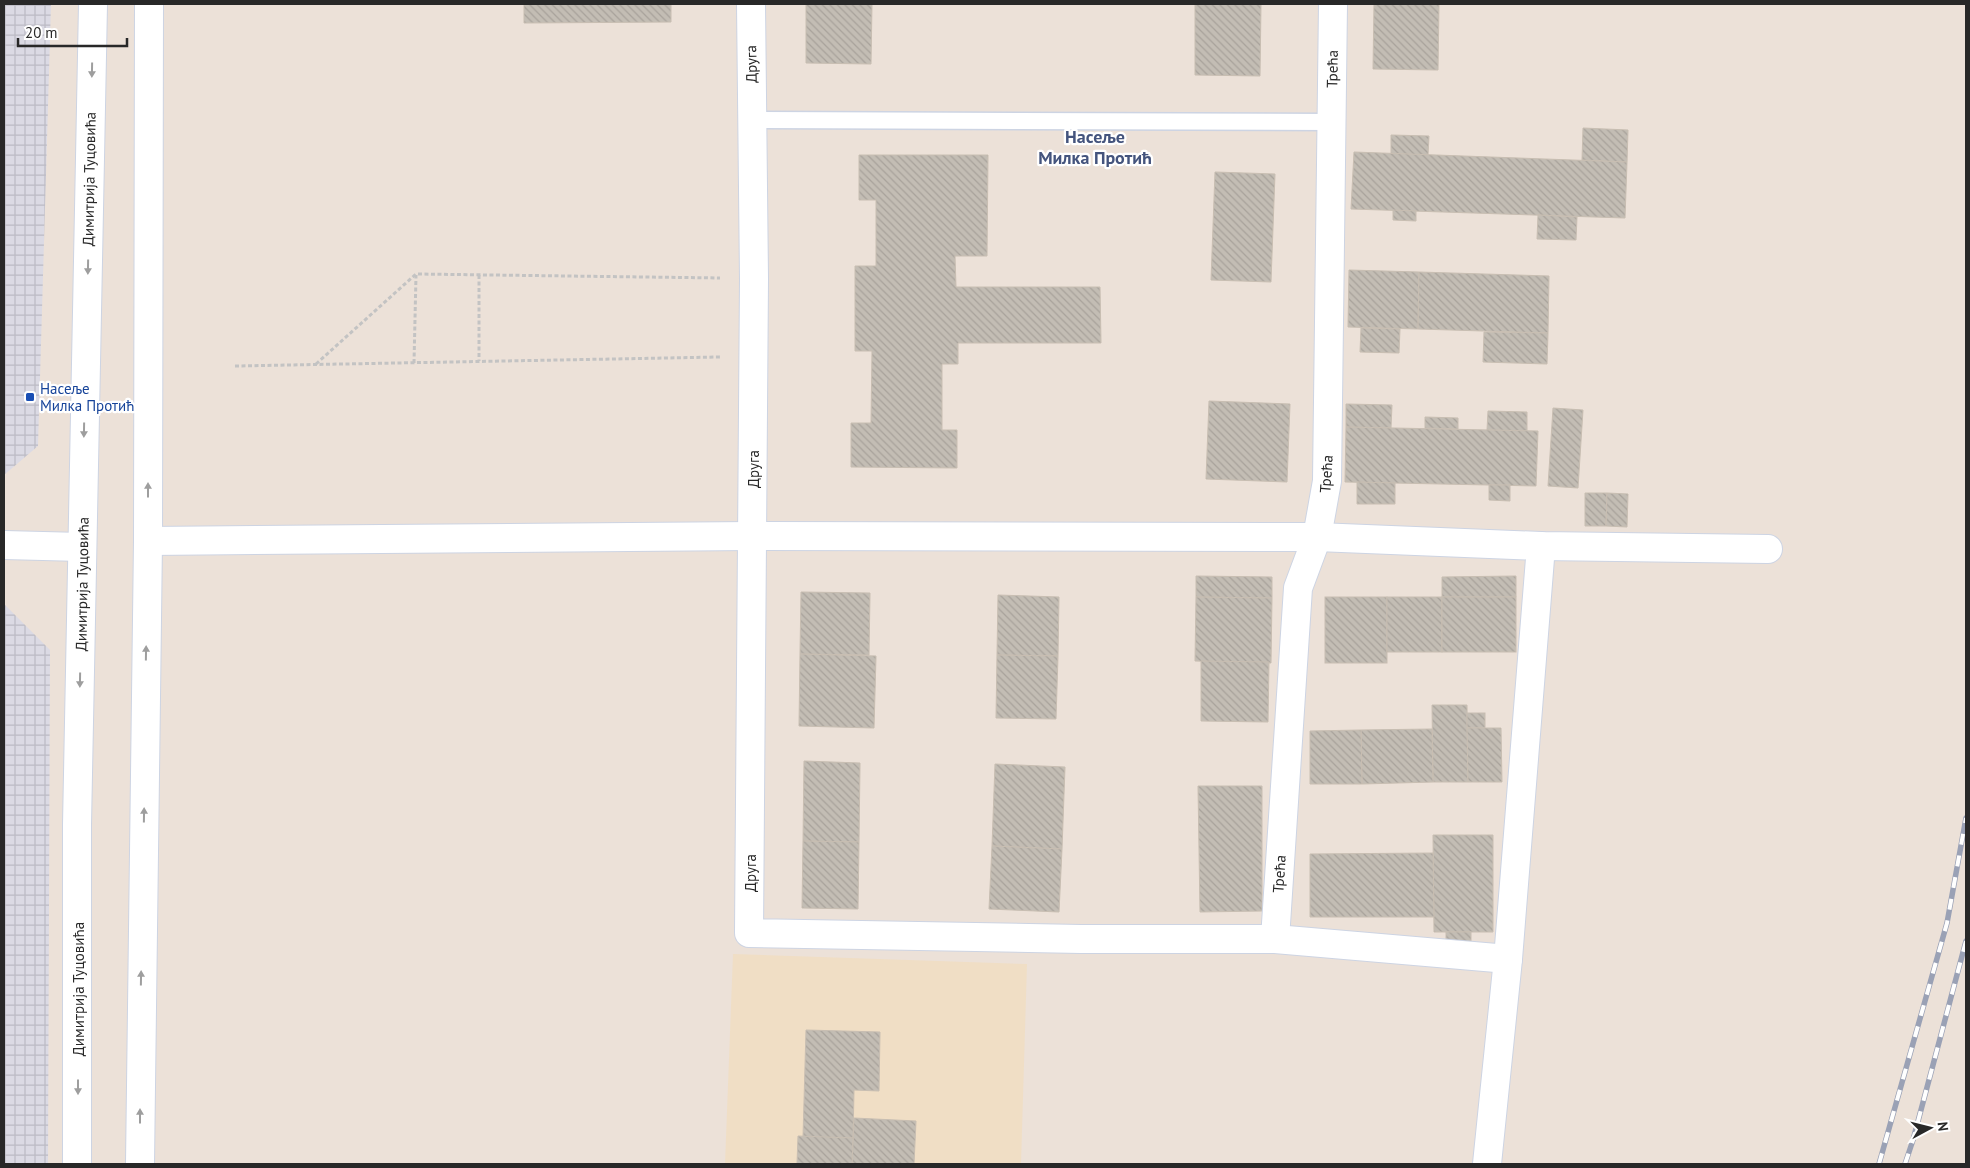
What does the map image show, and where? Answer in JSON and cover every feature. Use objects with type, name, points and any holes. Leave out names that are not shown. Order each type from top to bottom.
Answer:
[{"type":"street","name":"Димитрија Туцовића","points":[[77,1164],[78,825],[93,4]]},
{"type":"street","points":[[140,1164],[148,541],[149,4]]},
{"type":"street","name":"Друга","points":[[751,4],[754,278],[749,933],[1081,939],[1275,939]]},
{"type":"street","name":"Трећа","points":[[1275,939],[1298,588],[1317,537],[1328,480],[1333,4]]},
{"type":"street","points":[[148,541],[752,536],[1317,537],[1541,546],[1768,549]]},
{"type":"street","points":[[4,545],[82,547]]},
{"type":"street","points":[[1487,1164],[1508,959],[1541,546]]},
{"type":"street","points":[[1275,939],[1508,959]]},
{"type":"lane","points":[[752,120],[1331,122]]},
{"type":"path","points":[[315,364],[416,274],[754,278]]},
{"type":"path","points":[[414,363],[416,274]]},
{"type":"path","points":[[479,275],[479,361]]},
{"type":"path","points":[[235,366],[753,356]]},
{"type":"shaded area","points":[[4,4],[51,4],[38,446],[4,475]]},
{"type":"shaded area","points":[[4,604],[50,650],[48,1164],[4,1164]]},
{"type":"shaded area","points":[[733,954],[1027,964],[1021,1164],[725,1164]]},
{"type":"building","points":[[524,4],[671,4],[671,22],[524,23]]},
{"type":"building","points":[[806,4],[872,4],[871,64],[806,63]]},
{"type":"building","points":[[1195,4],[1261,4],[1260,76],[1195,75]]},
{"type":"building","points":[[1374,4],[1439,4],[1438,70],[1373,69]]},
{"type":"building","points":[[1583,128],[1628,130],[1627,162],[1582,160]]},
{"type":"building","points":[[1391,135],[1429,136],[1428,155],[1391,154]]},
{"type":"building","points":[[1354,152],[1627,162],[1625,218],[1351,209]]},
{"type":"building","points":[[859,155],[988,155],[987,256],[955,256],[956,287],[1100,287],[1101,343],[958,343],[958,364],[942,364],[942,430],[957,430],[957,468],[851,467],[851,423],[871,423],[872,351],[855,351],[855,266],[876,266],[876,200],[859,200]]},
{"type":"building","points":[[1215,172],[1275,174],[1271,282],[1211,280]]},
{"type":"building","points":[[1393,210],[1416,211],[1416,221],[1393,220]]},
{"type":"building","points":[[1538,215],[1577,217],[1576,240],[1537,239]]},
{"type":"building","points":[[1349,270],[1419,272],[1418,329],[1348,327]]},
{"type":"building","points":[[1419,272],[1549,276],[1548,333],[1418,329]]},
{"type":"building","points":[[1361,328],[1400,329],[1399,353],[1360,352]]},
{"type":"building","points":[[1484,332],[1548,333],[1547,364],[1483,362]]},
{"type":"building","points":[[1209,401],[1290,404],[1287,482],[1206,479]]},
{"type":"building","points":[[1346,404],[1392,405],[1391,428],[1346,427]]},
{"type":"building","points":[[1553,408],[1583,410],[1578,488],[1548,486]]},
{"type":"building","points":[[1488,411],[1527,412],[1527,431],[1487,430]]},
{"type":"building","points":[[1425,417],[1458,418],[1458,429],[1425,428]]},
{"type":"building","points":[[1346,427],[1538,431],[1536,486],[1345,482]]},
{"type":"building","points":[[1357,482],[1395,483],[1395,504],[1357,504]]},
{"type":"building","points":[[1489,485],[1510,485],[1510,501],[1489,500]]},
{"type":"building","points":[[1585,493],[1607,493],[1606,526],[1585,526]]},
{"type":"building","points":[[1607,493],[1628,494],[1627,527],[1606,526]]},
{"type":"building","points":[[1196,576],[1272,577],[1272,598],[1196,597]]},
{"type":"building","points":[[1516,576],[1516,597],[1442,597],[1442,577]]},
{"type":"building","points":[[801,592],[870,593],[869,655],[800,654]]},
{"type":"building","points":[[998,595],[1059,597],[1058,656],[997,655]]},
{"type":"building","points":[[1196,597],[1272,598],[1271,663],[1195,661]]},
{"type":"building","points":[[1325,597],[1387,597],[1387,663],[1325,663]]},
{"type":"building","points":[[1387,597],[1442,597],[1442,652],[1387,652]]},
{"type":"building","points":[[1442,597],[1516,597],[1516,652],[1442,652]]},
{"type":"building","points":[[800,654],[876,656],[874,728],[799,726]]},
{"type":"building","points":[[997,655],[1058,656],[1056,719],[996,718]]},
{"type":"building","points":[[1201,661],[1269,662],[1268,722],[1201,721]]},
{"type":"building","points":[[1432,705],[1467,705],[1468,782],[1433,782]]},
{"type":"building","points":[[1467,713],[1485,713],[1485,728],[1467,728]]},
{"type":"building","points":[[1467,728],[1501,728],[1502,782],[1468,782]]},
{"type":"building","points":[[1432,729],[1433,782],[1362,784],[1361,730]]},
{"type":"building","points":[[1361,730],[1362,784],[1310,784],[1310,731]]},
{"type":"building","points":[[804,761],[860,763],[859,842],[803,841]]},
{"type":"building","points":[[995,764],[1065,767],[1062,849],[992,846]]},
{"type":"building","points":[[1198,786],[1262,786],[1262,911],[1200,912]]},
{"type":"building","points":[[1433,835],[1493,835],[1493,932],[1434,932]]},
{"type":"building","points":[[803,841],[859,842],[858,909],[802,908]]},
{"type":"building","points":[[992,846],[1062,849],[1059,912],[989,909]]},
{"type":"building","points":[[1433,853],[1434,917],[1310,917],[1310,854]]},
{"type":"building","points":[[1446,932],[1471,932],[1471,949],[1446,949]]},
{"type":"building","points":[[806,1030],[880,1032],[879,1091],[854,1090],[853,1138],[803,1137]]},
{"type":"building","points":[[854,1118],[916,1121],[914,1164],[852,1164]]},
{"type":"building","points":[[798,1136],[853,1138],[852,1164],[797,1164]]},
{"type":"railway","points":[[1879,1164],[1947,923],[1966,818]]},
{"type":"railway","points":[[1905,1164],[1966,941]]},
{"type":"place","name":"Насеље Милка Протић","points":[[30,397]]},
{"type":"district","name":"Насеље Милка Протић","points":[[1095,146]]}]
